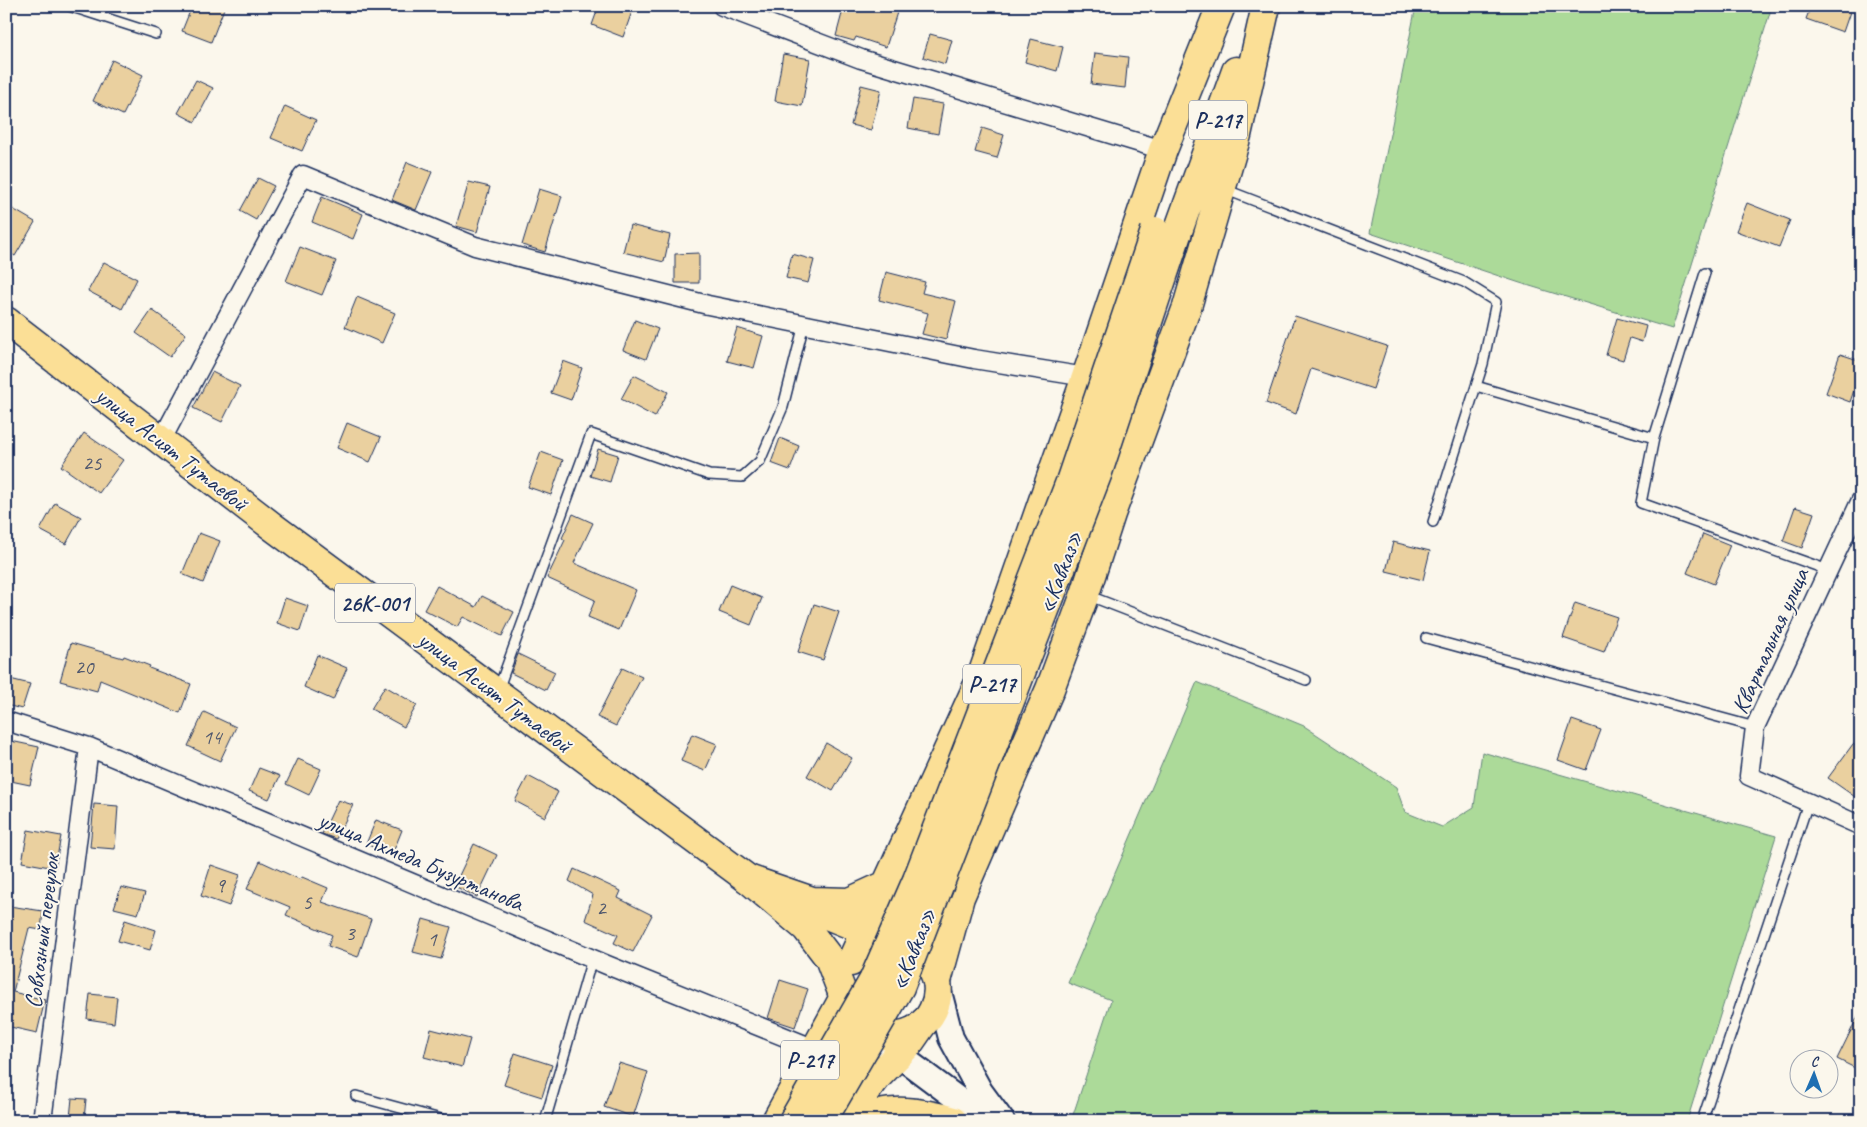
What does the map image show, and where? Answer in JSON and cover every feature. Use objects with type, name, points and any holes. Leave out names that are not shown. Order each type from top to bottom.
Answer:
[{"type":"main road","name":"Р-217","points":[[886,885],[981,678],[1163,150],[1221,6]]},
{"type":"main road","name":"«Кавказ»","points":[[822,1121],[900,987],[1097,475],[1228,6]]},
{"type":"main road","name":"«Кавказ»","points":[[793,1121],[873,981],[917,880],[1166,232],[1260,6]]},
{"type":"main road","points":[[847,1121],[876,1077],[899,1056],[933,1010],[937,996],[937,981],[960,897],[1050,689],[1085,594],[1111,514],[1187,306],[1237,135],[1266,6]]},
{"type":"main road","name":"улица Асият Тутаевой","points":[[6,321],[265,521],[748,879],[806,928],[829,958],[843,995]]},
{"type":"main road","points":[[748,879],[812,901],[849,902],[886,885]]},
{"type":"main road","points":[[748,879],[800,905],[864,931],[909,946],[922,954],[931,966],[937,981],[951,1038],[980,1091],[1002,1121]]},
{"type":"main road","points":[[886,885],[844,976],[843,995],[848,1012],[856,1023],[987,1121]]},
{"type":"main road","points":[[852,962],[878,944],[894,942]]},
{"type":"main road","name":"Р-217","points":[[776,1121],[816,1050],[843,995]]},
{"type":"main road","points":[[867,1031],[882,1036],[897,1036],[912,1032],[924,1022]]},
{"type":"main road","points":[[859,1121],[870,1115],[904,1112],[925,1113],[953,1121]]},
{"type":"street","points":[[722,6],[861,59],[1163,150]]},
{"type":"street","points":[[161,441],[303,175],[476,246],[708,305],[974,359],[1086,376]]},
{"type":"street","name":"Квартальная улица","points":[[1861,500],[1755,726],[1749,776],[1861,826]]},
{"type":"street","name":"улица Ахмеда Бузуртанова","points":[[6,721],[90,747],[592,959],[816,1050]]},
{"type":"street","name":"Совхозный переулок","points":[[42,1121],[90,747]]},
{"type":"lane","points":[[69,6],[156,34]]},
{"type":"lane","points":[[1222,188],[1464,282],[1496,302],[1476,386],[1433,522]]},
{"type":"lane","points":[[1705,273],[1654,438],[1641,503],[1828,570]]},
{"type":"lane","points":[[497,693],[591,434],[708,475],[742,477],[760,461],[783,407],[804,324]]},
{"type":"lane","points":[[1476,386],[1654,438]]},
{"type":"lane","points":[[1085,594],[1306,680]]},
{"type":"lane","points":[[1426,638],[1755,726]]},
{"type":"lane","points":[[1702,1121],[1808,803]]},
{"type":"lane","points":[[546,1121],[592,959]]},
{"type":"lane","points":[[356,1096],[448,1121]]},
{"type":"green space","points":[[1416,6],[1772,6],[1672,329],[1520,283],[1370,233]]},
{"type":"green space","points":[[1197,682],[1304,726],[1396,787],[1405,812],[1442,827],[1474,807],[1482,752],[1776,836],[1687,1121],[1071,1121],[1111,1000],[1068,983]]},
{"type":"building","points":[[192,6],[225,6],[211,42],[182,31]]},
{"type":"building","points":[[599,6],[634,6],[623,37],[592,25]]},
{"type":"building","points":[[844,6],[899,6],[886,47],[856,37],[854,41],[836,36]]},
{"type":"building","points":[[1811,6],[1852,6],[1843,32],[1806,19]]},
{"type":"building","points":[[930,34],[952,40],[945,64],[923,57]]},
{"type":"building","points":[[1031,39],[1063,47],[1057,71],[1025,62]]},
{"type":"building","points":[[1095,53],[1128,57],[1125,88],[1091,84]]},
{"type":"building","points":[[783,54],[810,59],[802,106],[775,101]]},
{"type":"building","points":[[112,60],[143,75],[123,115],[93,101]]},
{"type":"building","points":[[196,80],[213,88],[195,122],[178,113]]},
{"type":"building","points":[[861,85],[881,90],[871,130],[851,125]]},
{"type":"building","points":[[913,99],[943,104],[938,134],[908,128]]},
{"type":"building","points":[[285,106],[316,120],[302,151],[271,138]]},
{"type":"building","points":[[982,128],[1004,135],[997,158],[975,152]]},
{"type":"building","points":[[407,162],[432,172],[416,210],[392,200]]},
{"type":"building","points":[[258,178],[274,186],[256,220],[240,211]]},
{"type":"building","points":[[469,182],[490,187],[477,232],[456,226]]},
{"type":"building","points":[[539,189],[562,196],[545,252],[522,245]]},
{"type":"building","points":[[322,197],[363,214],[353,239],[312,222]]},
{"type":"building","points":[[1747,203],[1790,220],[1779,247],[1736,231]]},
{"type":"building","points":[[6,205],[35,222],[15,256],[6,251]]},
{"type":"building","points":[[630,225],[670,235],[664,262],[623,252]]},
{"type":"building","points":[[300,247],[336,261],[322,295],[286,281]]},
{"type":"building","points":[[699,253],[699,283],[675,283],[675,254]]},
{"type":"building","points":[[792,254],[814,260],[808,283],[786,278]]},
{"type":"building","points":[[104,262],[137,279],[122,309],[88,291]]},
{"type":"building","points":[[886,272],[925,282],[922,293],[956,301],[946,340],[922,334],[928,313],[879,300]]},
{"type":"building","points":[[357,297],[395,313],[382,343],[345,327]]},
{"type":"building","points":[[152,310],[186,334],[170,357],[136,333]]},
{"type":"building","points":[[1295,316],[1387,346],[1373,389],[1311,369],[1296,414],[1266,403]]},
{"type":"building","points":[[1617,318],[1646,326],[1642,342],[1630,338],[1623,360],[1606,355]]},
{"type":"building","points":[[635,320],[658,329],[646,359],[623,350]]},
{"type":"building","points":[[737,328],[763,336],[754,368],[727,361]]},
{"type":"building","points":[[1840,354],[1861,361],[1861,370],[1850,402],[1826,393]]},
{"type":"building","points":[[563,361],[582,368],[571,400],[551,393]]},
{"type":"building","points":[[212,372],[240,386],[222,422],[193,408]]},
{"type":"building","points":[[634,375],[668,392],[655,417],[621,399]]},
{"type":"building","points":[[347,423],[381,437],[370,462],[337,448]]},
{"type":"building","points":[[84,433],[123,460],[99,493],[61,466]]},
{"type":"building","points":[[780,438],[799,446],[790,470],[771,463]]},
{"type":"building","points":[[598,449],[618,455],[610,482],[590,476]]},
{"type":"building","points":[[541,452],[563,460],[551,495],[528,487]]},
{"type":"building","points":[[55,503],[81,517],[66,544],[40,530]]},
{"type":"building","points":[[1795,507],[1814,513],[1802,548],[1783,541]]},
{"type":"building","points":[[573,514],[593,523],[574,563],[636,590],[619,630],[588,617],[595,600],[547,578],[565,540],[562,538]]},
{"type":"building","points":[[199,533],[220,541],[203,583],[182,574]]},
{"type":"building","points":[[1703,534],[1730,545],[1714,584],[1687,573]]},
{"type":"building","points":[[1393,542],[1430,551],[1423,580],[1386,571]]},
{"type":"building","points":[[730,585],[762,598],[751,625],[719,612]]},
{"type":"building","points":[[437,586],[476,607],[482,596],[514,612],[502,636],[463,617],[457,627],[424,610]]},
{"type":"building","points":[[285,598],[308,606],[300,631],[277,623]]},
{"type":"building","points":[[1575,603],[1617,617],[1604,652],[1563,638]]},
{"type":"building","points":[[814,604],[839,612],[823,660],[798,652]]},
{"type":"building","points":[[71,643],[123,658],[124,656],[191,684],[180,713],[100,680],[97,691],[60,681]]},
{"type":"building","points":[[518,654],[555,672],[546,690],[511,673]]},
{"type":"building","points":[[317,655],[347,668],[333,700],[304,687]]},
{"type":"building","points":[[622,668],[642,677],[616,726],[597,717]]},
{"type":"building","points":[[6,678],[30,684],[22,709],[6,705]]},
{"type":"building","points":[[385,686],[417,705],[404,727],[371,709]]},
{"type":"building","points":[[204,712],[236,727],[220,761],[188,746]]},
{"type":"building","points":[[1572,720],[1601,730],[1586,770],[1558,760]]},
{"type":"building","points":[[692,734],[717,744],[705,771],[681,761]]},
{"type":"building","points":[[6,740],[39,747],[30,785],[6,780]]},
{"type":"building","points":[[826,743],[852,758],[833,791],[807,776]]},
{"type":"building","points":[[1853,744],[1861,750],[1861,801],[1828,778]]},
{"type":"building","points":[[298,759],[321,769],[309,795],[286,784]]},
{"type":"building","points":[[259,768],[280,776],[269,799],[249,791]]},
{"type":"building","points":[[528,776],[558,792],[545,817],[515,801]]},
{"type":"building","points":[[338,800],[353,805],[336,839],[322,834]]},
{"type":"building","points":[[94,804],[118,806],[115,849],[90,847]]},
{"type":"building","points":[[376,820],[402,830],[392,855],[366,844]]},
{"type":"building","points":[[28,830],[61,836],[55,868],[22,862]]},
{"type":"building","points":[[474,844],[497,855],[477,897],[454,886]]},
{"type":"building","points":[[260,861],[301,880],[302,877],[328,888],[322,902],[371,919],[358,957],[328,946],[332,935],[286,915],[290,907],[247,889]]},
{"type":"building","points":[[211,865],[240,875],[229,906],[201,896]]},
{"type":"building","points":[[574,869],[621,891],[618,898],[652,915],[633,952],[614,943],[618,935],[585,920],[593,895],[569,881]]},
{"type":"building","points":[[121,887],[145,893],[138,914],[114,908]]},
{"type":"building","points":[[9,906],[43,911],[41,930],[29,928],[13,992],[45,1000],[37,1033],[6,1026],[6,928]]},
{"type":"building","points":[[423,919],[451,927],[441,959],[413,952]]},
{"type":"building","points":[[125,920],[156,930],[150,950],[118,941]]},
{"type":"building","points":[[780,980],[808,989],[795,1027],[768,1018]]},
{"type":"building","points":[[90,994],[117,997],[114,1023],[87,1019]]},
{"type":"building","points":[[1861,1010],[1861,1071],[1840,1060],[1840,1053]]},
{"type":"building","points":[[431,1029],[470,1039],[462,1067],[424,1057]]},
{"type":"building","points":[[515,1053],[552,1065],[542,1097],[504,1085]]},
{"type":"building","points":[[619,1063],[648,1072],[633,1117],[604,1107]]},
{"type":"building","points":[[72,1098],[86,1099],[84,1119],[70,1118]]}]
